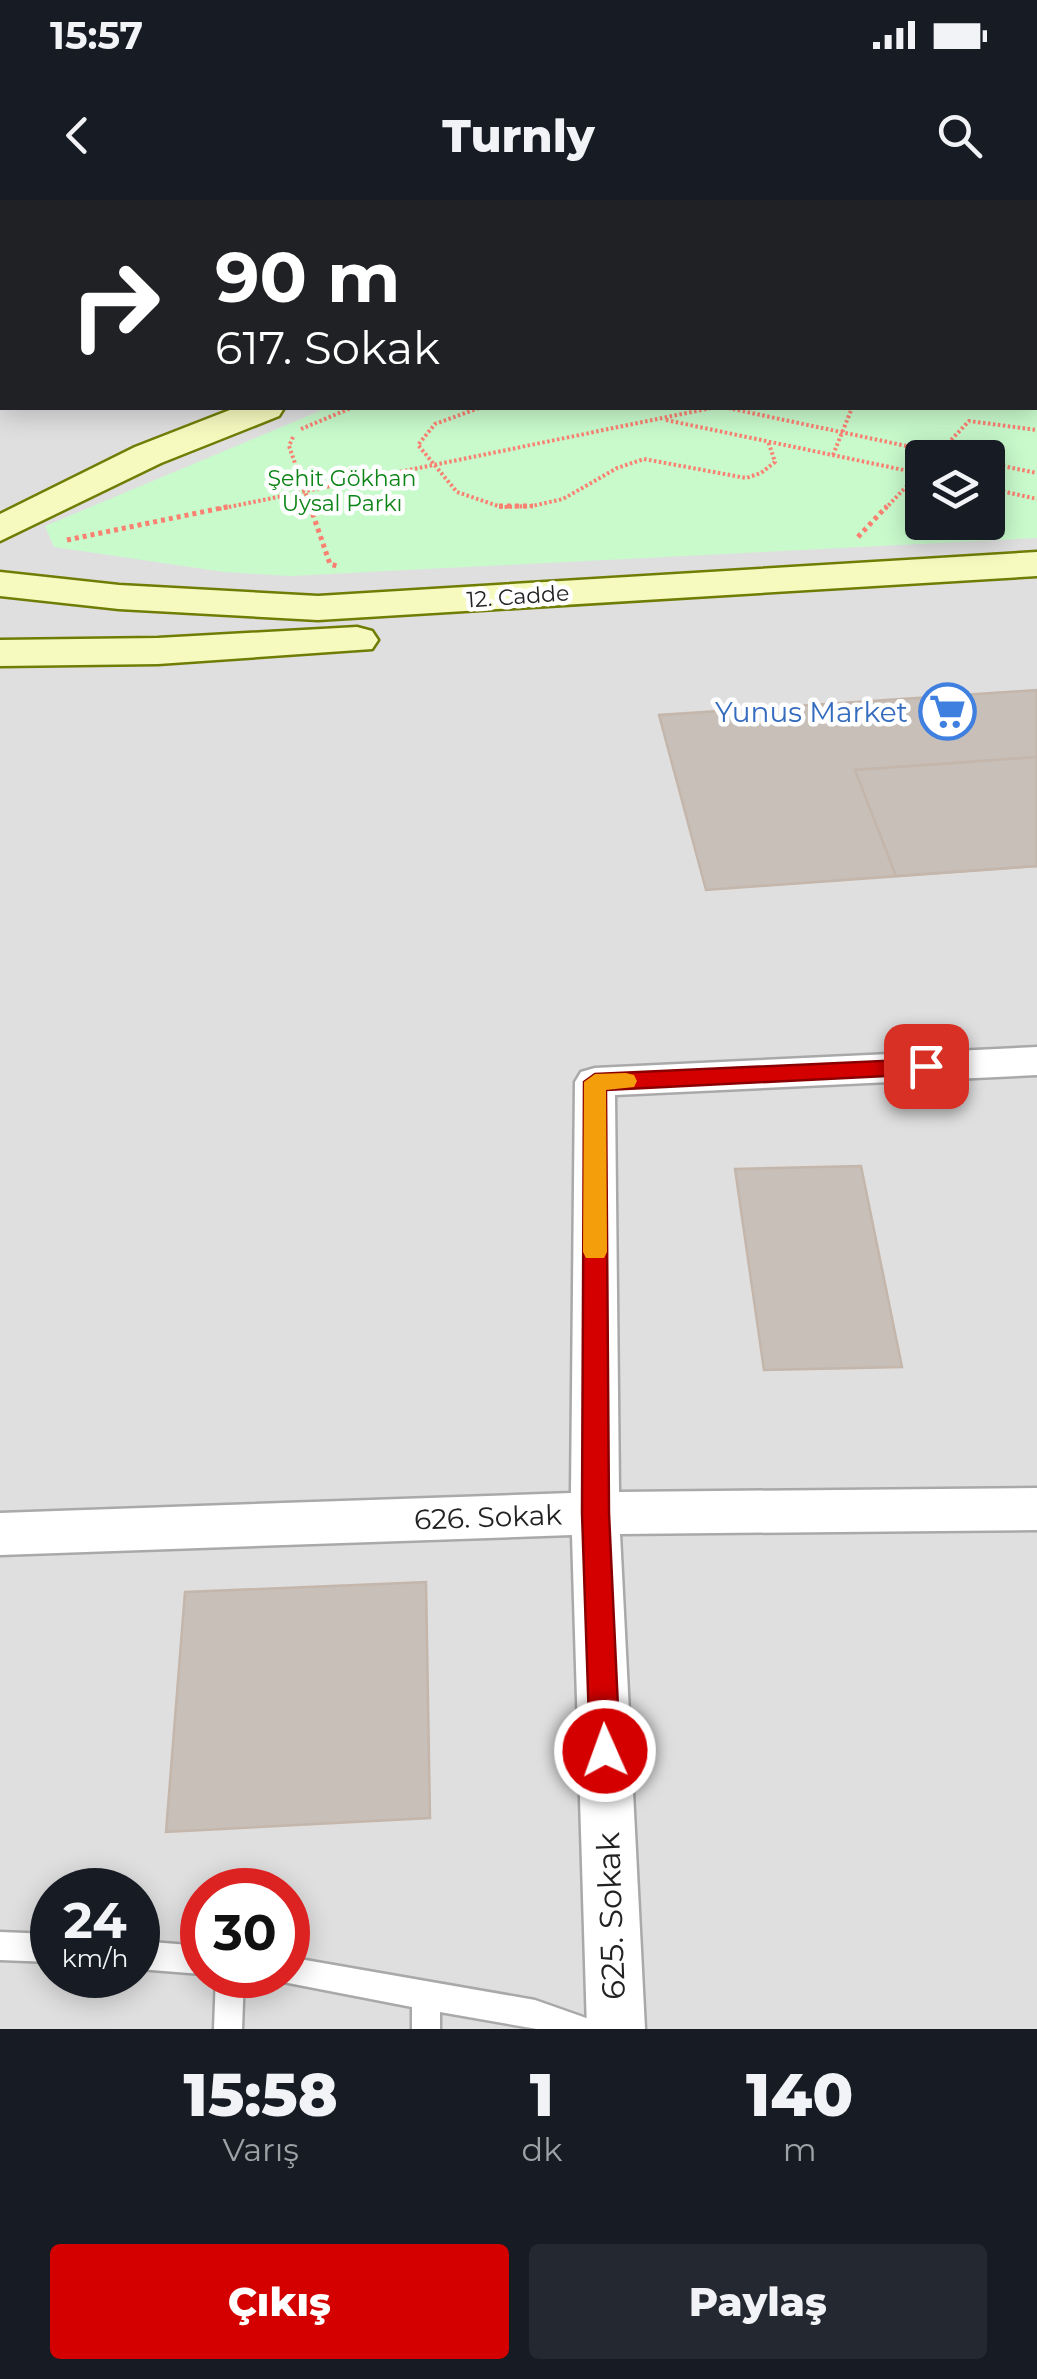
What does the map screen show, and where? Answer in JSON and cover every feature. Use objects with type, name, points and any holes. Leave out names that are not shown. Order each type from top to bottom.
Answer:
[{"type":"main road","points":[[0,529],[148,454],[261,410]]},
{"type":"main road","points":[[0,500],[111,460],[148,454]]},
{"type":"main road","name":"12. Cadde","points":[[0,584],[123,598],[318,608],[1037,564]]},
{"type":"main road","name":"12. Cadde","points":[[0,653],[158,651],[1037,602]]},
{"type":"street","name":"625. Sokak","points":[[616,2029],[595,1513],[595,1082],[1037,1061]]},
{"type":"street","name":"626. Sokak","points":[[0,1534],[595,1513],[1037,1509]]},
{"type":"lane","points":[[0,1946],[30,1947]]},
{"type":"lane","points":[[310,1975],[535,2014],[579,2029]]},
{"type":"lane","points":[[426,1993],[426,2029]]},
{"type":"lane","points":[[228,2029],[229,1998]]},
{"type":"path","points":[[330,564],[290,446],[294,432],[346,410]]},
{"type":"path","points":[[470,410],[456,413],[422,434],[418,445],[454,490],[470,499],[529,508],[572,496],[635,460],[679,462],[730,478],[759,474],[775,462],[768,441]]},
{"type":"path","points":[[50,544],[701,410]]},
{"type":"path","points":[[738,410],[905,447]]},
{"type":"path","points":[[833,454],[851,410]]},
{"type":"path","points":[[660,418],[905,470]]},
{"type":"path","points":[[950,440],[968,421],[984,420],[1037,430]]},
{"type":"path","points":[[1005,466],[1037,473]]},
{"type":"path","points":[[1005,492],[1037,499]]},
{"type":"shaded area","points":[[0,410],[1037,410],[1037,2029],[0,2029]]},
{"type":"green space","name":"Şehit Gökhan Uysal Parkı","points":[[322,410],[1037,410],[1037,538],[1005,540],[1005,440],[905,440],[905,540],[998,540],[290,576],[224,572],[54,547],[45,526]]},
{"type":"building","points":[[1037,690],[1037,866],[706,890],[659,715]]},
{"type":"building","points":[[1037,757],[1037,866],[896,876],[855,770]]},
{"type":"building","points":[[861,1166],[902,1367],[764,1370],[735,1169]]},
{"type":"building","points":[[426,1582],[430,1818],[166,1832],[185,1592]]},
{"type":"slow traffic","points":[[595,1252],[595,1082],[626,1081]]},
{"type":"place","name":"Yunus Market","points":[[947,712]]},
{"type":"route","points":[[605,1751],[595,1513],[595,1082],[926,1066]]}]
